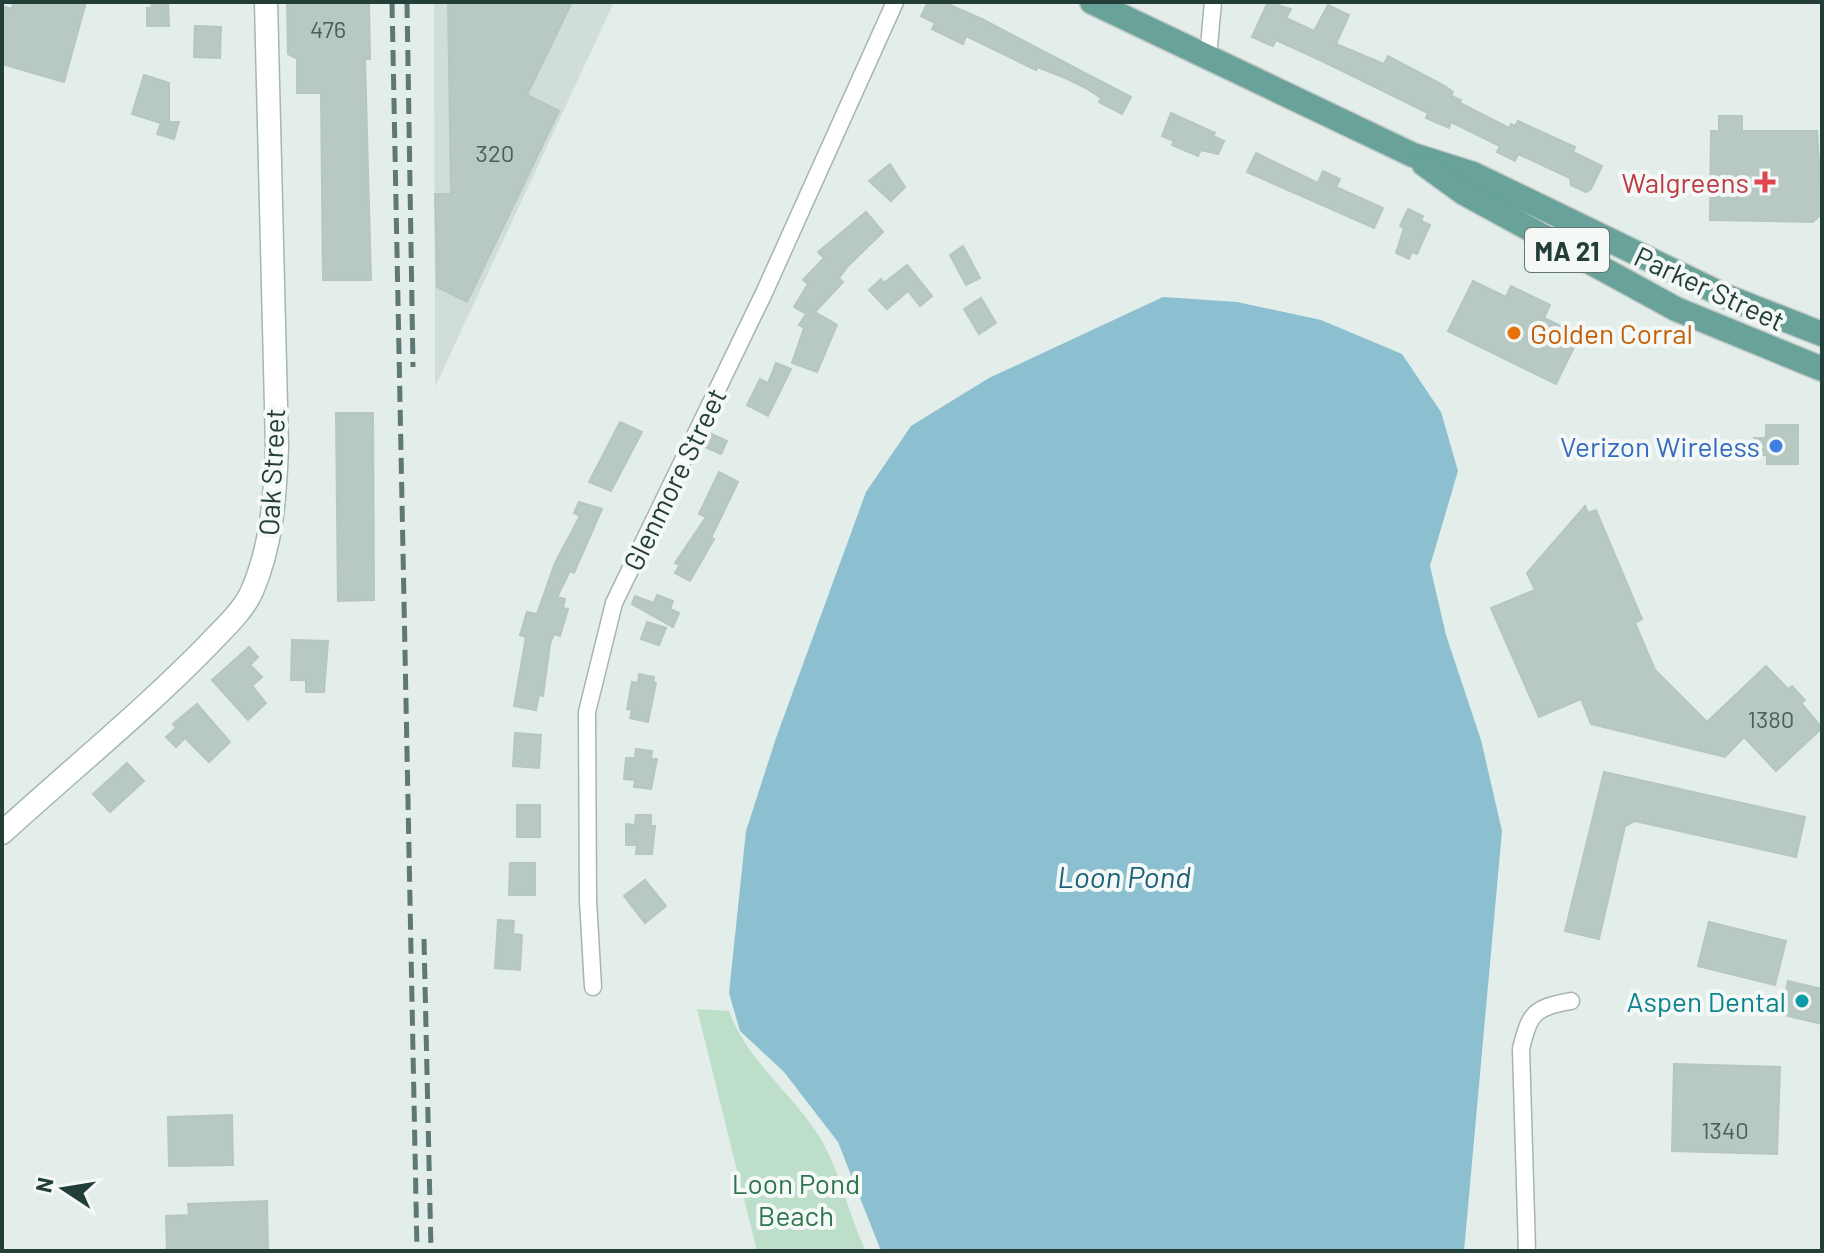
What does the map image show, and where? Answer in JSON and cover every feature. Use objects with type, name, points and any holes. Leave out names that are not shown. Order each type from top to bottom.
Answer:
[{"type":"main road","name":"Parker Street","points":[[1092,2],[1413,155],[1473,174],[1754,308],[1822,334]]},
{"type":"main road","name":"Parker Street","points":[[1413,155],[1464,193],[1642,292],[1730,333],[1822,369]]},
{"type":"main road","points":[[1754,308],[1822,316]]},
{"type":"main road","points":[[1730,333],[1822,380]]},
{"type":"street","name":"Oak Street","points":[[2,833],[186,668],[226,625],[251,594],[268,546],[275,499],[277,447],[266,2]]},
{"type":"street","name":"Glenmore Street","points":[[593,987],[585,756],[587,712],[602,640],[614,603],[764,293],[895,2]]},
{"type":"street","points":[[1208,57],[1213,2]]},
{"type":"street","points":[[1527,1251],[1521,1049],[1528,1021],[1542,1006],[1571,1001]]},
{"type":"shaded area","points":[[434,2],[614,2],[435,387]]},
{"type":"green space","name":"Loon Pond Beach","points":[[697,1009],[729,1011],[758,1061],[808,1120],[827,1150],[866,1251],[757,1251]]},
{"type":"water","name":"Loon Pond","points":[[1163,297],[1237,302],[1321,320],[1402,354],[1441,412],[1458,471],[1430,566],[1446,635],[1481,740],[1502,831],[1464,1251],[881,1251],[838,1142],[784,1072],[740,1031],[729,993],[746,831],[776,738],[866,492],[911,426],[989,378]]},
{"type":"building","points":[[13,2],[86,2],[64,82],[2,64],[2,6],[12,9]]},
{"type":"building","points":[[151,2],[168,2],[169,26],[147,26],[147,8],[152,8]]},
{"type":"building","points":[[287,2],[369,2],[370,59],[365,59],[371,280],[323,280],[321,93],[297,93],[297,59],[288,54]]},
{"type":"building","points":[[448,2],[572,2],[527,95],[559,111],[467,302],[437,287],[435,194],[451,194]]},
{"type":"building","points":[[928,2],[943,2],[982,19],[1131,97],[1122,114],[1099,102],[1101,98],[1086,88],[1063,77],[1037,67],[1036,70],[966,36],[963,44],[932,29],[935,23],[921,16]]},
{"type":"building","points":[[1268,2],[1291,9],[1286,18],[1314,31],[1328,5],[1349,15],[1336,44],[1384,64],[1388,56],[1445,86],[1453,92],[1451,96],[1461,100],[1460,103],[1509,128],[1518,121],[1575,147],[1573,152],[1602,166],[1591,189],[1586,192],[1571,185],[1570,178],[1518,154],[1515,161],[1497,152],[1500,146],[1451,122],[1449,128],[1426,118],[1428,113],[1276,40],[1273,46],[1252,37]]},
{"type":"building","points":[[195,26],[221,27],[220,58],[194,57]]},
{"type":"building","points":[[144,75],[169,83],[169,122],[179,122],[174,139],[157,134],[161,123],[132,114]]},
{"type":"building","points":[[1171,113],[1215,133],[1213,136],[1224,141],[1218,154],[1201,150],[1198,156],[1172,145],[1174,141],[1162,136]]},
{"type":"building","name":"Walgreens","points":[[1719,116],[1742,116],[1742,131],[1817,131],[1822,213],[1813,222],[1710,220],[1711,131],[1719,131]]},
{"type":"building","points":[[1256,153],[1318,183],[1323,171],[1340,179],[1336,187],[1383,208],[1374,228],[1247,172]]},
{"type":"building","points":[[890,164],[905,187],[891,201],[869,181]]},
{"type":"building","points":[[1408,209],[1423,216],[1421,221],[1430,225],[1417,254],[1412,252],[1409,259],[1396,253],[1404,228],[1400,226]]},
{"type":"building","points":[[866,212],[883,232],[848,266],[839,278],[843,282],[815,312],[837,325],[817,372],[792,363],[804,328],[799,325],[806,314],[794,307],[808,284],[803,280],[824,258],[818,252]]},
{"type":"building","points":[[963,246],[980,278],[966,285],[950,255]]},
{"type":"building","points":[[907,265],[932,296],[920,306],[908,291],[887,309],[869,290],[881,279],[884,283]]},
{"type":"building","name":"Golden Corral","points":[[1473,281],[1506,297],[1511,286],[1550,305],[1544,318],[1580,335],[1556,384],[1448,331]]},
{"type":"building","points":[[981,298],[996,323],[979,334],[964,309]]},
{"type":"building","points":[[776,363],[791,369],[768,416],[747,405],[760,379],[768,383]]},
{"type":"building","points":[[336,413],[373,413],[374,600],[338,601]]},
{"type":"building","points":[[620,422],[642,432],[611,491],[589,482]]},
{"type":"building","name":"Verizon Wireless","points":[[1766,425],[1798,425],[1798,464],[1767,464],[1767,455],[1753,455],[1754,438],[1766,438]]},
{"type":"building","points":[[711,434],[727,441],[721,454],[705,447]]},
{"type":"building","points":[[719,472],[738,482],[711,538],[714,539],[690,581],[675,573],[680,565],[675,563],[706,517],[699,514]]},
{"type":"building","points":[[579,502],[602,509],[574,573],[570,571],[557,597],[565,599],[563,608],[568,609],[560,636],[554,634],[550,644],[543,696],[539,695],[536,710],[514,706],[526,637],[520,635],[527,612],[537,614],[555,563],[580,516],[574,513]]},
{"type":"building","points":[[1585,506],[1588,513],[1596,510],[1642,619],[1635,623],[1655,670],[1707,722],[1766,666],[1788,689],[1792,686],[1805,700],[1801,703],[1822,728],[1776,771],[1744,737],[1725,757],[1591,724],[1581,699],[1539,717],[1491,608],[1535,590],[1527,573]]},
{"type":"building","points":[[657,595],[673,601],[670,609],[679,613],[673,627],[632,604],[635,596],[654,603]]},
{"type":"building","points":[[647,622],[666,628],[659,645],[641,639]]},
{"type":"building","points":[[292,640],[328,641],[324,692],[306,692],[306,680],[291,680]]},
{"type":"building","points":[[249,647],[258,657],[250,665],[262,677],[252,686],[266,703],[248,720],[212,680]]},
{"type":"building","points":[[639,674],[654,677],[653,682],[656,683],[648,722],[630,718],[632,710],[627,709],[632,682],[638,683]]},
{"type":"building","points":[[197,704],[230,742],[209,762],[185,738],[176,747],[166,737],[176,728],[173,724]]},
{"type":"building","points":[[515,733],[541,735],[539,768],[513,766]]},
{"type":"building","points":[[636,749],[652,751],[651,759],[657,759],[651,789],[634,787],[635,780],[624,779],[626,758],[635,758]]},
{"type":"building","points":[[127,763],[144,781],[110,812],[93,794]]},
{"type":"building","points":[[1604,772],[1805,817],[1796,857],[1635,821],[1625,826],[1599,939],[1565,931]]},
{"type":"building","points":[[517,805],[540,805],[540,837],[517,837]]},
{"type":"building","points":[[636,815],[651,815],[651,826],[655,826],[652,854],[636,854],[637,845],[626,845],[626,824],[635,825]]},
{"type":"building","points":[[510,863],[535,863],[535,895],[509,895]]},
{"type":"building","points":[[645,880],[666,906],[645,923],[624,896]]},
{"type":"building","points":[[498,920],[514,921],[513,934],[522,935],[520,970],[495,968]]},
{"type":"building","points":[[1709,922],[1786,941],[1775,985],[1698,966]]},
{"type":"building","name":"Aspen Dental","points":[[1788,981],[1822,989],[1822,1024],[1780,1014]]},
{"type":"building","points":[[1674,1064],[1780,1067],[1777,1154],[1672,1151]]},
{"type":"building","points":[[232,1115],[233,1165],[169,1166],[168,1117]]},
{"type":"building","points":[[267,1201],[268,1251],[167,1251],[166,1216],[189,1215],[188,1204]]},
{"type":"railway","points":[[392,2],[417,1251]]},
{"type":"railway","points":[[407,2],[413,367]]},
{"type":"railway","points":[[424,939],[431,1251]]},
{"type":"place","name":"Walgreens","points":[[1765,182]]},
{"type":"place","name":"Golden Corral","points":[[1514,333]]},
{"type":"place","name":"Verizon Wireless","points":[[1776,446]]},
{"type":"place","name":"Aspen Dental","points":[[1802,1001]]}]
